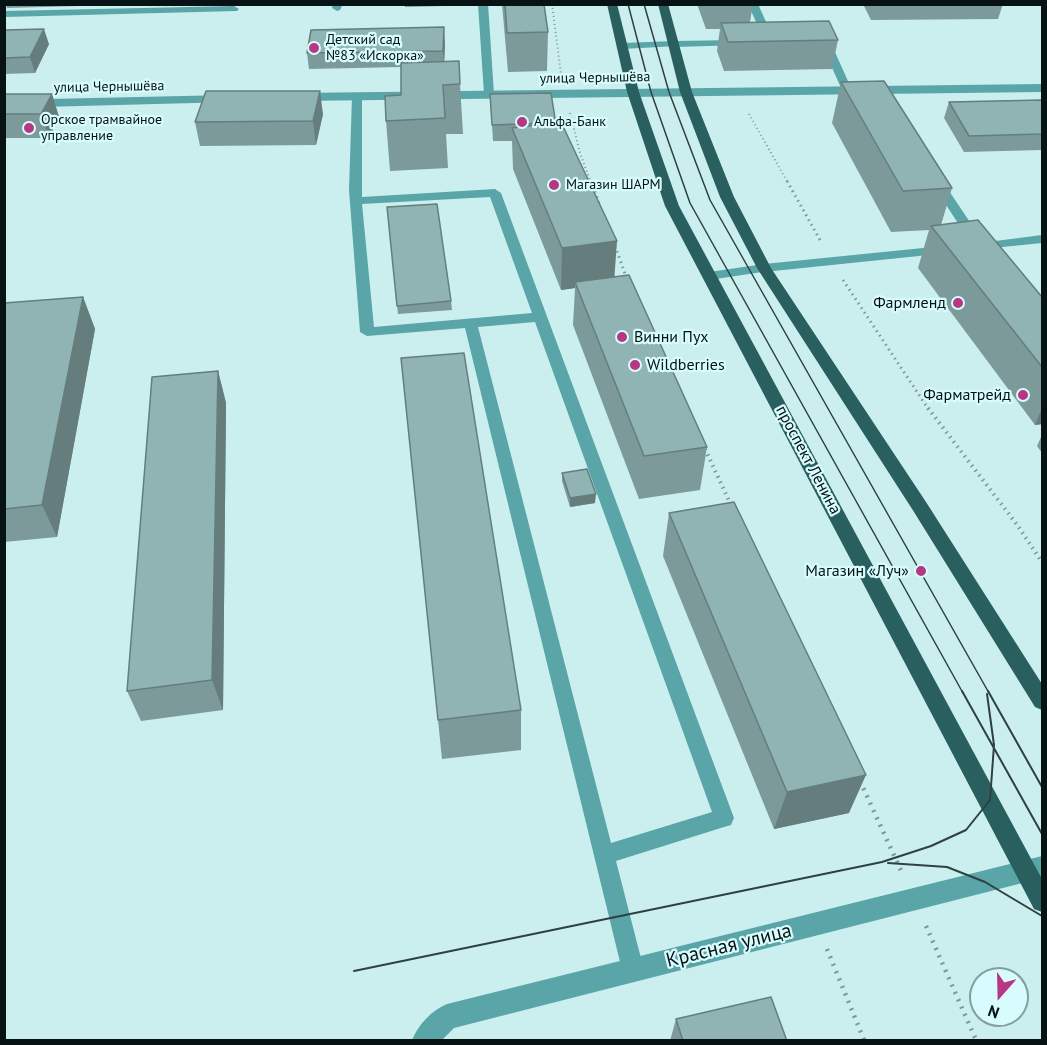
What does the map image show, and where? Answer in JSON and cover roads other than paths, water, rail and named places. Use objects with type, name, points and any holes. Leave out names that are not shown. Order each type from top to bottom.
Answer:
[{"type":"main road","name":"проспект Ленина","points":[[612,4],[633,92],[672,206],[1035,869],[1042,900]]},
{"type":"main road","points":[[663,4],[686,92],[727,197],[764,268],[920,507],[1042,701]]},
{"type":"street","points":[[622,46],[674,44]]},
{"type":"street","name":"улица Чернышёва","points":[[286,98],[847,90],[881,94],[1042,88]]},
{"type":"street","name":"улица Чернышёва","points":[[4,104],[239,99]]},
{"type":"street","points":[[709,276],[764,268]]},
{"type":"street","name":"Красная улица","points":[[425,1041],[447,1017],[1035,869]]},
{"type":"lane","points":[[483,4],[489,94]]},
{"type":"lane","points":[[674,44],[764,42],[753,4]]},
{"type":"lane","points":[[4,14],[234,9]]},
{"type":"lane","points":[[814,41],[825,41],[847,90]]},
{"type":"lane","points":[[357,96],[356,201],[367,332],[471,325],[540,317]]},
{"type":"lane","points":[[927,167],[969,248],[994,264]]},
{"type":"lane","points":[[356,201],[495,193],[724,818],[604,855]]},
{"type":"lane","points":[[764,268],[1042,239]]},
{"type":"lane","points":[[471,325],[633,970]]},
{"type":"tram line","points":[[628,4],[651,92],[690,203],[963,693]]},
{"type":"tram line","points":[[644,4],[669,92],[710,200],[989,693]]},
{"type":"tram line","points":[[962,691],[994,748]]},
{"type":"tram line","points":[[988,691],[1042,787]]},
{"type":"tram line","points":[[987,694],[994,748]]},
{"type":"tram line","points":[[354,971],[882,862],[931,846],[966,830],[990,800],[994,748]]},
{"type":"tram line","points":[[994,748],[1042,834]]},
{"type":"tram line","points":[[888,863],[947,867],[985,882],[1042,916]]},
{"type":"place","name":"Детский сад №83 «Искорка»","points":[[314,48]]},
{"type":"place","name":"Альфа-Банк","points":[[522,122]]},
{"type":"place","name":"Орское трамвайное управление","points":[[29,128]]},
{"type":"place","name":"Магазин ШАРМ","points":[[554,185]]},
{"type":"place","name":"Фармленд","points":[[958,303]]},
{"type":"place","name":"Винни Пух","points":[[622,337]]},
{"type":"place","name":"Wildberries","points":[[635,365]]},
{"type":"place","name":"Фарматрейд","points":[[1023,395]]},
{"type":"place","name":"Магазин «Луч»","points":[[921,571]]}]
